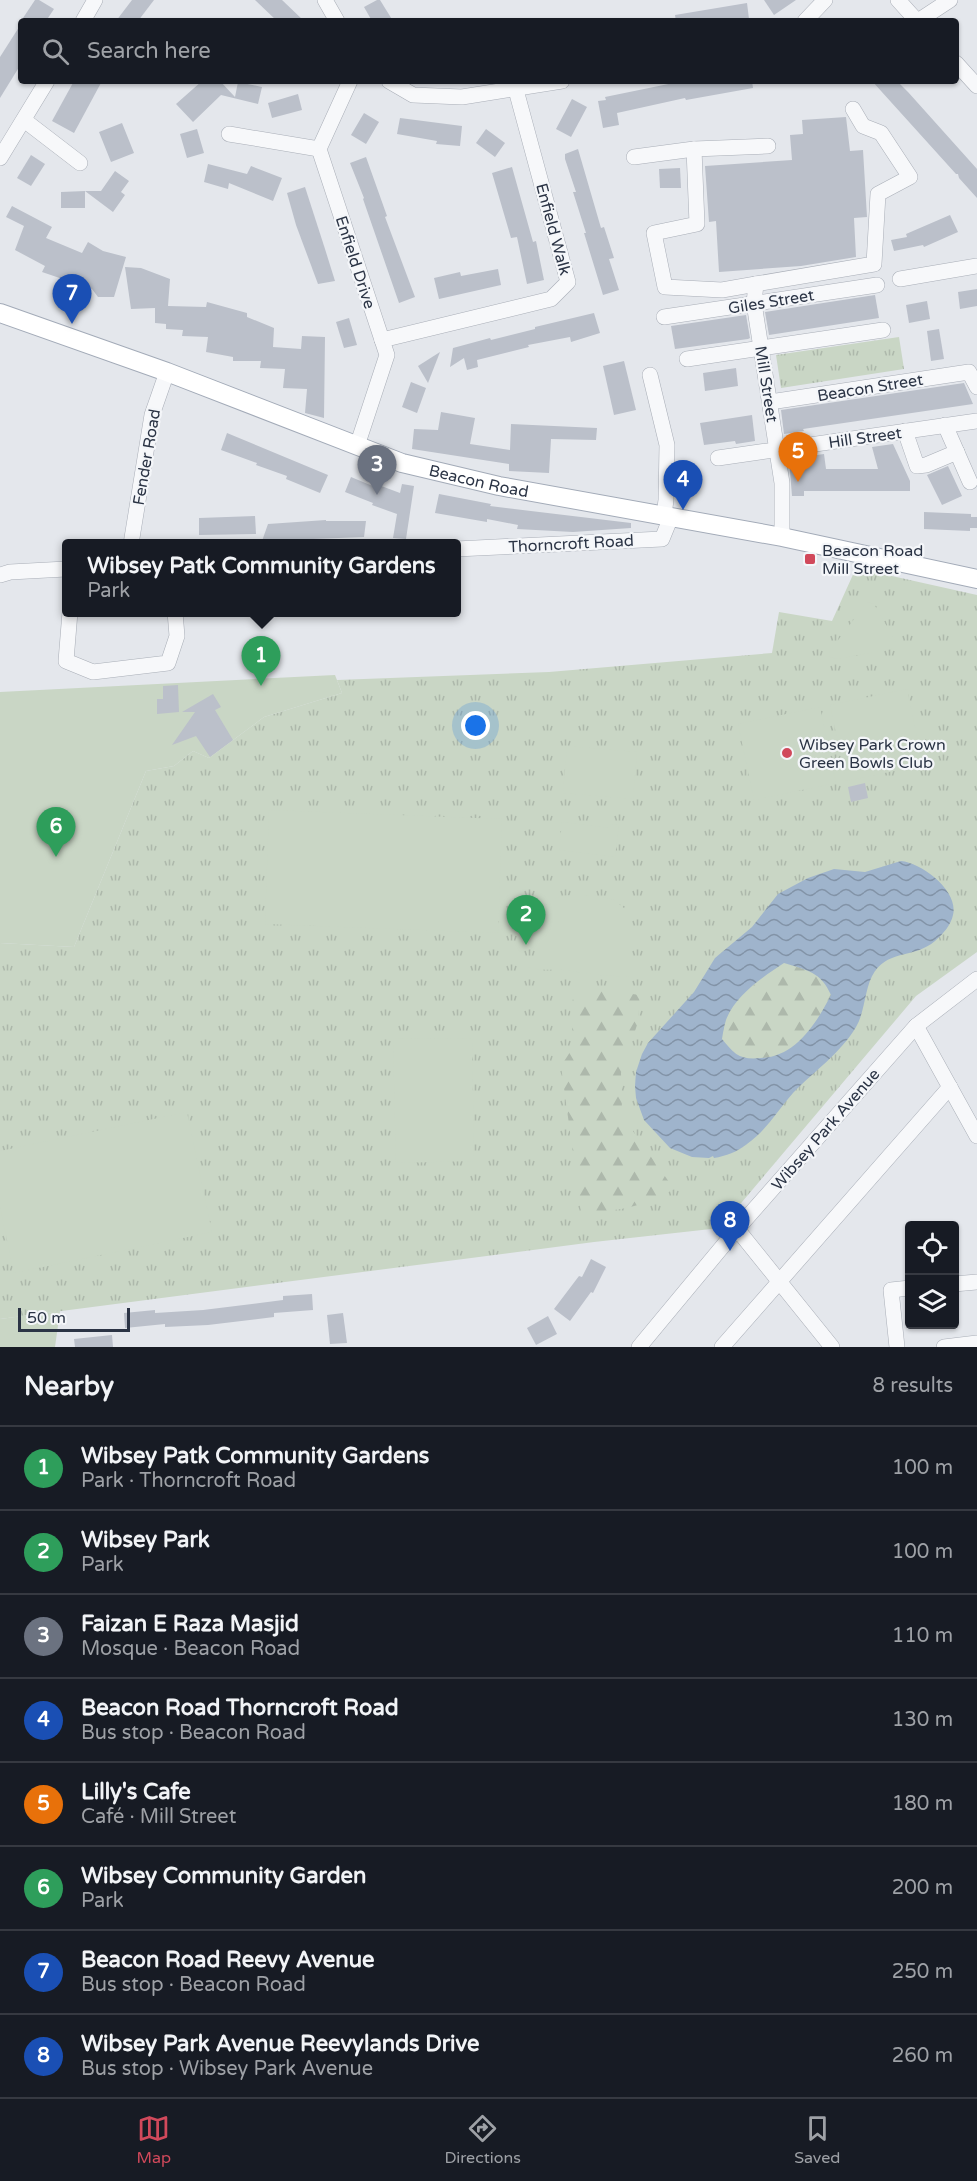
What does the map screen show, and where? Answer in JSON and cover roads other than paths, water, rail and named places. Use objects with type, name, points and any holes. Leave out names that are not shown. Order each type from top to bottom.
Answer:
[{"type":"main road","name":"Beacon Road","points":[[0,313],[167,372],[402,463],[499,486],[782,537],[977,579]]},
{"type":"street","points":[[84,18],[95,0]]},
{"type":"street","points":[[325,0],[335,18]]},
{"type":"street","points":[[808,18],[825,0]]},
{"type":"street","points":[[898,0],[914,18]]},
{"type":"street","points":[[922,18],[950,0]]},
{"type":"street","points":[[959,66],[977,86]]},
{"type":"street","points":[[0,158],[45,84]]},
{"type":"street","points":[[229,134],[319,149],[349,84]]},
{"type":"street","points":[[394,84],[413,95],[462,97],[547,84]]},
{"type":"street","name":"Enfield Walk","points":[[382,340],[551,299],[568,282],[516,90]]},
{"type":"street","points":[[694,149],[697,224],[654,233],[664,287],[722,290],[874,264],[878,194],[910,177],[881,133],[863,126],[853,110]]},
{"type":"street","points":[[24,120],[80,163]]},
{"type":"street","points":[[634,157],[694,149],[768,146]]},
{"type":"street","name":"Enfield Drive","points":[[319,149],[387,355],[357,446]]},
{"type":"street","points":[[900,279],[977,266]]},
{"type":"street","name":"Mill Street","points":[[756,284],[754,303],[782,483],[782,537]]},
{"type":"street","name":"Giles Street","points":[[664,317],[877,285]]},
{"type":"street","points":[[687,359],[883,330]]},
{"type":"street","name":"Fender Road","points":[[133,539],[152,415],[167,372]]},
{"type":"street","name":"Beacon Street","points":[[770,402],[969,372],[977,387]]},
{"type":"street","points":[[650,375],[667,445],[668,516]]},
{"type":"street","name":"Hill Street","points":[[718,458],[977,421]]},
{"type":"street","points":[[945,425],[970,482]]},
{"type":"street","points":[[904,431],[917,466],[926,465],[957,452]]},
{"type":"street","name":"Thorncroft Road","points":[[461,549],[662,539],[668,516]]},
{"type":"street","points":[[0,575],[10,572],[62,570]]},
{"type":"street","points":[[70,617],[66,661],[93,672],[168,663],[177,636],[175,617]]},
{"type":"street","name":"Wibsey Park Avenue","points":[[639,1347],[737,1229],[916,1026],[977,980]]},
{"type":"street","points":[[916,1026],[977,1136]]},
{"type":"street","points":[[722,1347],[950,1087]]},
{"type":"street","points":[[737,1229],[832,1347]]},
{"type":"street","points":[[959,1284],[977,1282]]},
{"type":"street","points":[[897,1347],[891,1290],[905,1288]]},
{"type":"street","points":[[944,1347],[977,1343]]},
{"type":"water","points":[[901,861],[919,867],[937,880],[950,897],[953,915],[949,926],[927,946],[881,964],[871,977],[862,1013],[850,1037],[793,1093],[754,1139],[727,1155],[714,1158],[713,1156],[709,1158],[692,1157],[670,1148],[644,1120],[636,1098],[636,1072],[648,1043],[694,992],[715,958],[752,927],[778,894],[808,878],[834,869],[865,872]],"holes":[[[784,963],[806,970],[818,977],[831,995],[812,1027],[785,1052],[761,1058],[738,1055],[722,1039],[730,1011],[750,987]]]},
{"type":"place","name":"Beacon Road Reevy Avenue","points":[[72,324]]},
{"type":"place","name":"Lilly's Cafe","points":[[798,482]]},
{"type":"place","name":"Faizan E Raza Masjid","points":[[377,495]]},
{"type":"place","name":"Beacon Road Thorncroft Road","points":[[683,510]]},
{"type":"place","name":"Beacon Road Mill Street","points":[[810,559]]},
{"type":"place","name":"Wibsey Patk Community Gardens","points":[[261,686]]},
{"type":"place","name":"Wibsey Park Crown Green Bowls Club","points":[[787,753]]},
{"type":"place","name":"Wibsey Community Garden","points":[[56,857]]},
{"type":"place","name":"Wibsey Park","points":[[526,945]]},
{"type":"place","name":"Wibsey Park Avenue Reevylands Drive","points":[[730,1251]]}]
